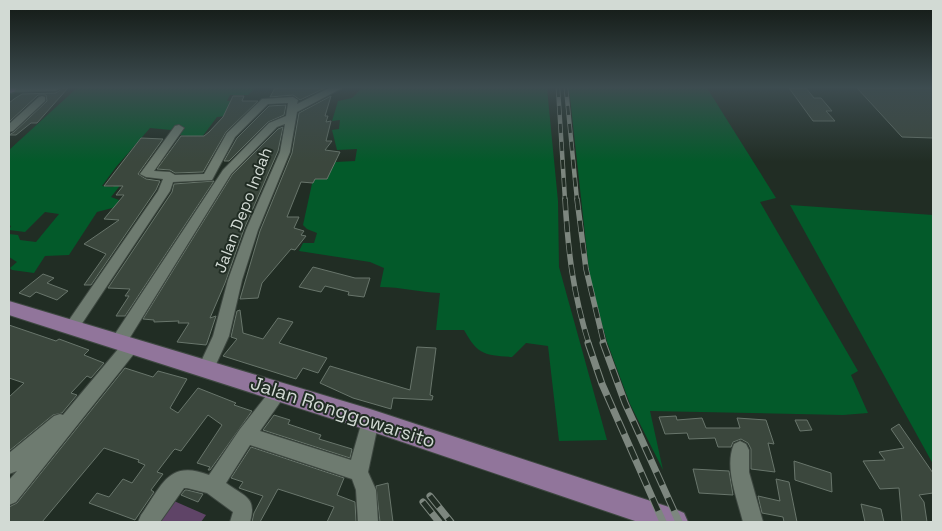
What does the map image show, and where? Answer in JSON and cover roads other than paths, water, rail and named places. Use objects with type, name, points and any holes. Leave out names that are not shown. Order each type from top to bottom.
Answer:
[{"type":"main road","name":"Jalan Ronggowarsito","points":[[9,308],[280,391],[676,522]]},
{"type":"street","points":[[9,130],[27,113]]},
{"type":"street","points":[[170,179],[208,177],[231,135],[255,113]]},
{"type":"street","points":[[9,494],[88,399],[125,343],[227,172],[285,113]]},
{"type":"street","name":"Jalan Depo Indah","points":[[206,368],[220,336],[235,280],[252,230],[284,152],[289,136],[291,113]]},
{"type":"street","points":[[170,179],[170,176],[146,174],[179,128]]},
{"type":"street","points":[[72,326],[147,218],[170,179]]},
{"type":"street","points":[[213,486],[246,435],[280,391]]},
{"type":"street","points":[[9,465],[88,399]]},
{"type":"street","points":[[368,522],[366,490],[358,472],[370,420]]},
{"type":"street","points":[[246,435],[358,472]]},
{"type":"street","points":[[740,450],[740,472],[752,522]]},
{"type":"street","points":[[148,522],[178,480],[184,478],[213,486],[244,508],[240,522]]},
{"type":"railway","points":[[560,113],[565,200]]},
{"type":"railway","points":[[568,113],[577,200]]},
{"type":"railway","points":[[565,199],[572,272],[583,326],[589,344]]},
{"type":"railway","points":[[577,199],[586,269],[604,344]]},
{"type":"railway","points":[[588,343],[602,384],[663,522]]},
{"type":"railway","points":[[603,343],[625,403],[679,522]]},
{"type":"railway","points":[[430,496],[451,522]]},
{"type":"railway","points":[[423,502],[439,522]]}]
